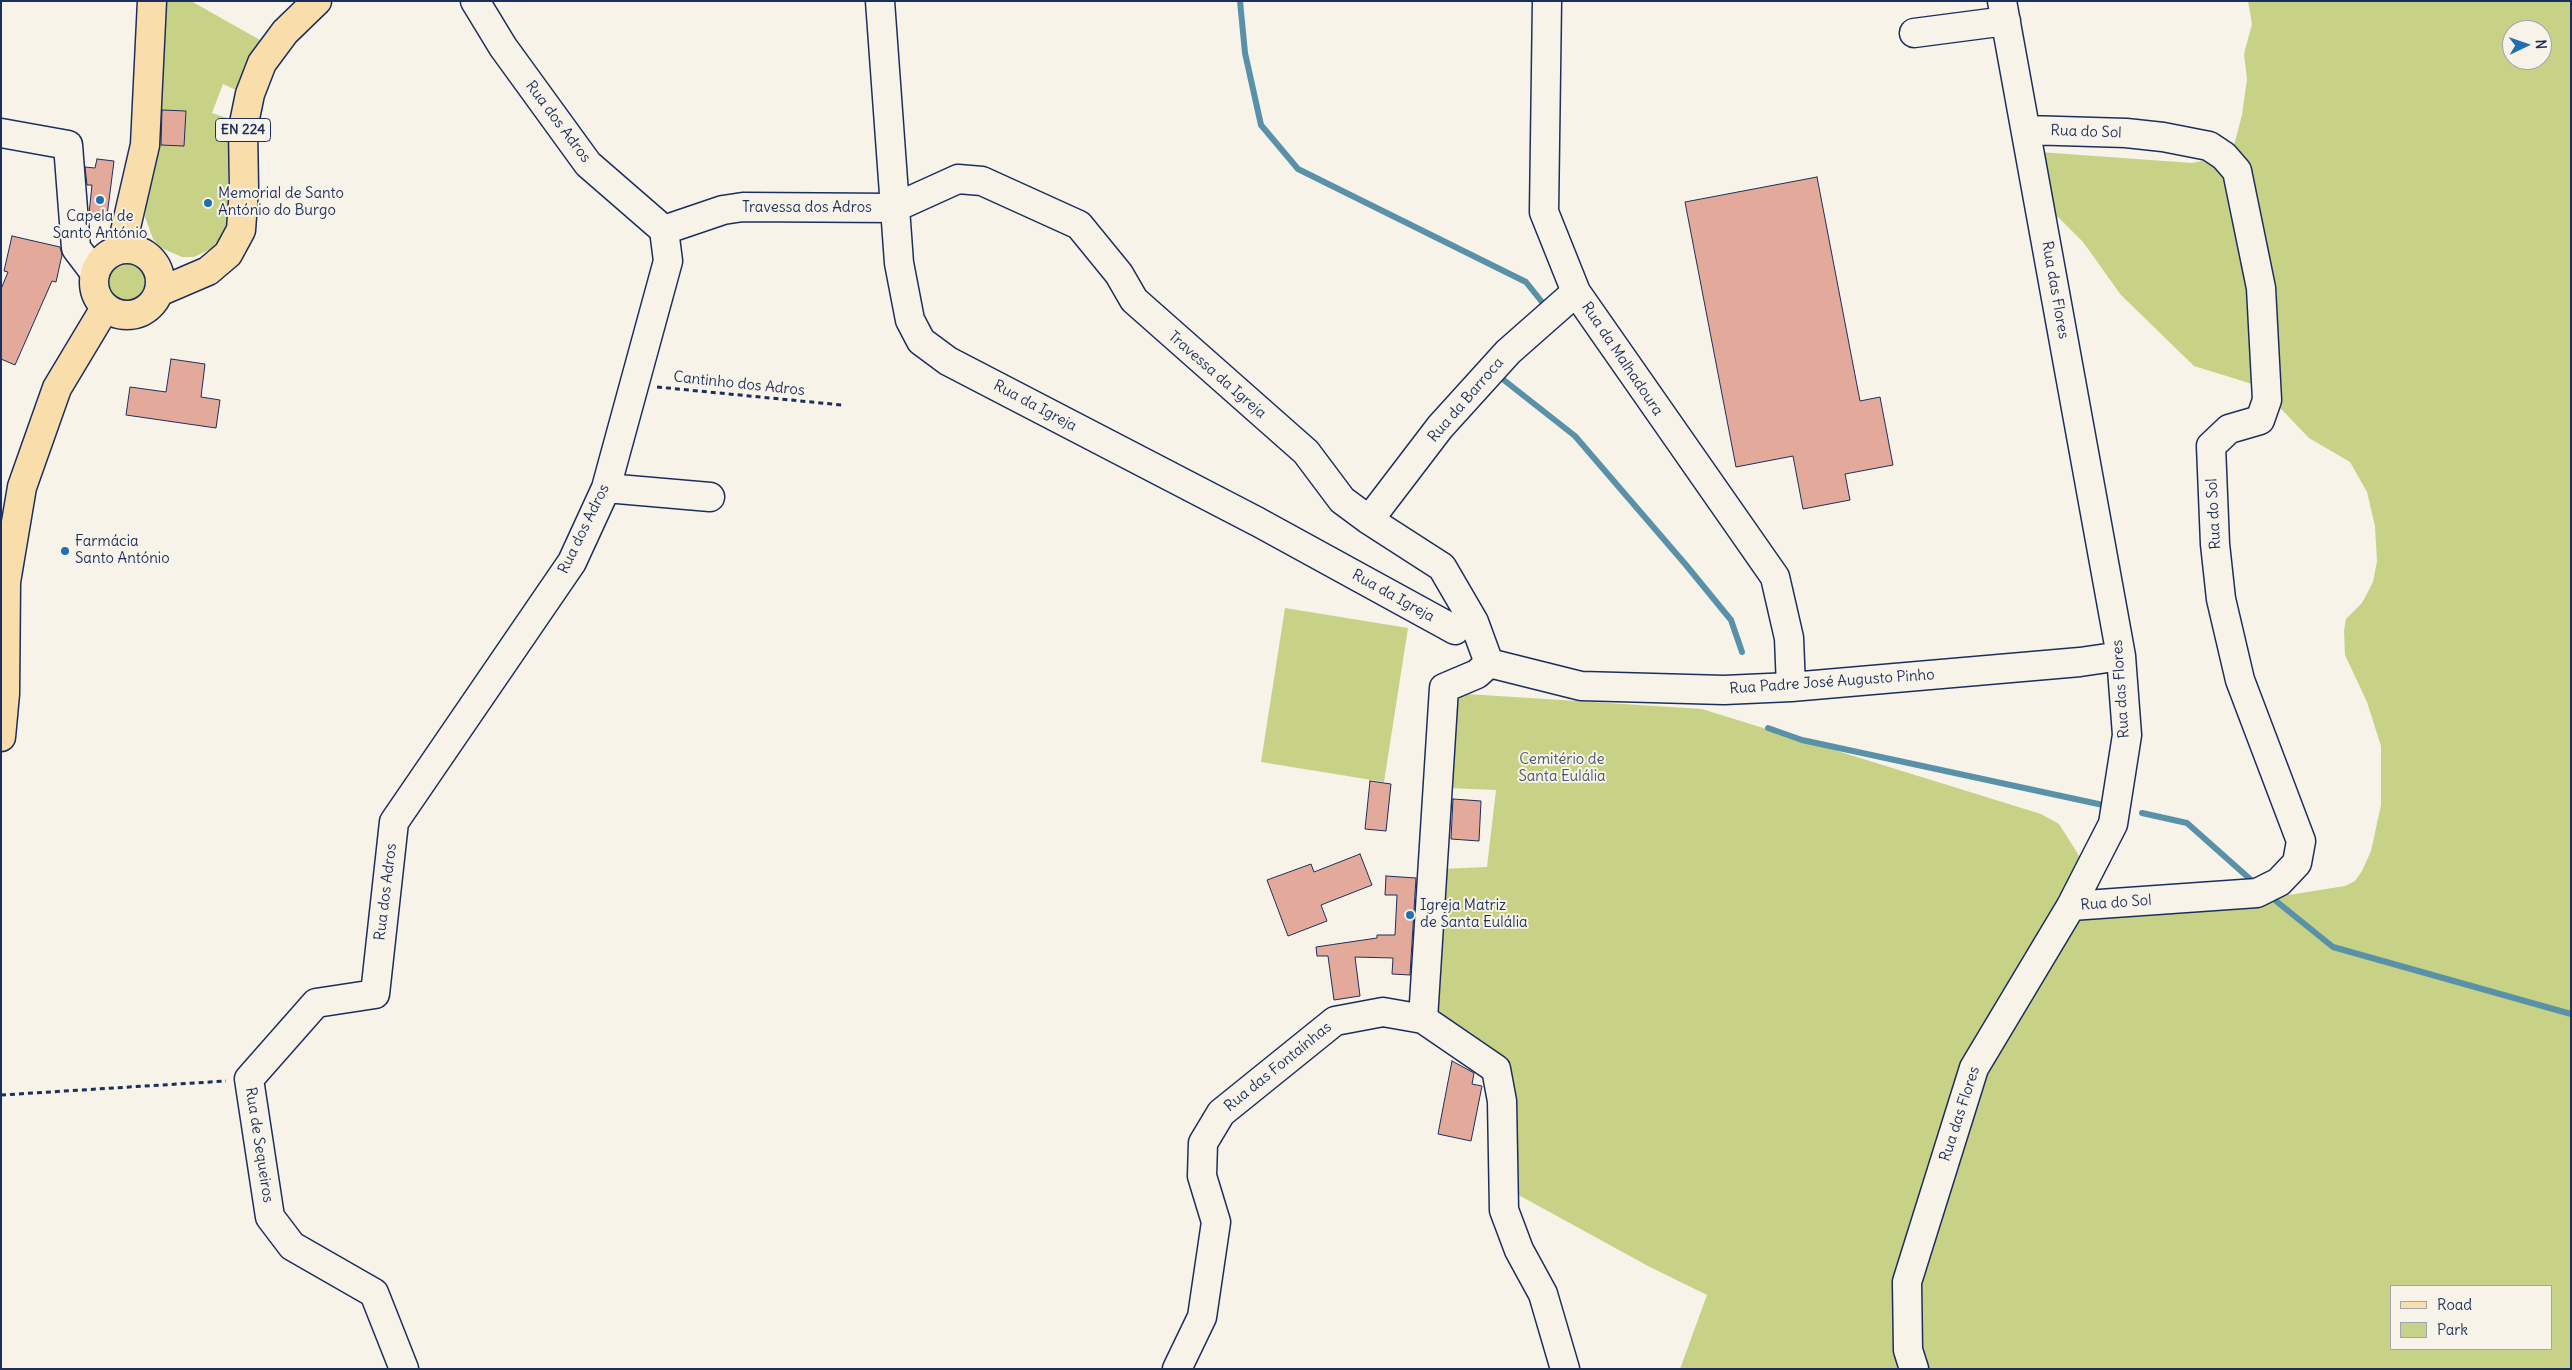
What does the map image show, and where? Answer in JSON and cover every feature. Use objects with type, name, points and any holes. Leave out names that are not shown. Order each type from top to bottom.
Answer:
[{"type":"main road","points":[[121,249],[144,145],[152,1]]},
{"type":"main road","name":"EN 224","points":[[105,308],[115,314],[137,314],[155,302],[159,292],[208,271],[228,254],[241,230],[244,189],[243,128],[250,94],[259,71],[285,32],[317,1]]},
{"type":"main road","points":[[1,736],[5,694],[6,582],[22,487],[56,388],[105,308],[95,292],[95,273],[104,258],[121,249],[138,251],[152,260],[208,271]]},
{"type":"main road","points":[[152,260],[158,269],[161,280],[159,292]]},
{"type":"street","name":"Rua dos Adros","points":[[249,1079],[316,1003],[375,994],[394,822],[572,562],[606,488],[668,260],[664,230],[588,164],[503,47],[475,1]]},
{"type":"street","name":"Rua da Igreja","points":[[880,1],[899,263],[910,320],[921,341],[948,361],[1258,522],[1455,630]]},
{"type":"street","name":"Rua da Malhadoura","points":[[1547,1],[1544,212],[1576,292],[1775,577],[1789,638],[1791,688]]},
{"type":"street","points":[[1914,33],[2004,11]]},
{"type":"street","name":"Rua das Flores","points":[[1914,1369],[1908,1350],[1907,1282],[1974,1068],[2071,906],[2113,824],[2127,735],[2121,656],[2004,11]]},
{"type":"street","name":"Rua do Sol","points":[[2026,130],[2126,133],[2163,137],[2209,146],[2224,156],[2237,171],[2261,288],[2267,400],[2260,420],[2229,429],[2211,446],[2215,544],[2221,599],[2240,680],[2301,841],[2297,862],[2278,882],[2257,893],[2071,906]]},
{"type":"street","points":[[1,133],[68,145],[76,248],[95,273]]},
{"type":"street","name":"Travessa da Igreja","points":[[894,208],[958,179],[982,181],[1079,225],[1118,274],[1134,300],[1306,452],[1342,500],[1369,520],[1442,567],[1474,622],[1489,663]]},
{"type":"street","name":"Travessa dos Adros","points":[[664,230],[723,210],[743,207],[894,208]]},
{"type":"street","name":"Rua da Barroca","points":[[1369,520],[1440,427],[1495,366],[1523,338],[1576,292]]},
{"type":"street","points":[[606,488],[710,497]]},
{"type":"street","name":"Rua Padre José Augusto Pinho","points":[[1489,663],[1581,686],[1724,690],[1791,688],[2080,662],[2121,656]]},
{"type":"street","points":[[1489,663],[1477,674],[1444,688],[1423,1019],[1496,1070],[1502,1101],[1504,1210],[1520,1250],[1543,1294],[1565,1369]]},
{"type":"street","name":"Rua das Fontaínhas","points":[[1176,1369],[1202,1317],[1216,1222],[1202,1176],[1203,1142],[1221,1113],[1335,1021],[1383,1012],[1423,1019]]},
{"type":"street","name":"Rua de Sequeiros","points":[[249,1079],[270,1217],[292,1246],[374,1293],[404,1369]]},
{"type":"path","name":"Cantinho dos Adros","points":[[634,385],[842,405]]},
{"type":"path","name":"Rua de Sequeiros","points":[[1,1095],[249,1079]]},
{"type":"green space","points":[[163,1],[191,1],[260,40],[244,71],[238,91],[223,84],[212,113],[230,119],[227,227],[215,247],[194,257],[182,257],[161,248],[153,239],[145,217]]},
{"type":"green space","name":"Cemitério de Santa Eulália","points":[[2248,1],[2571,1],[2571,1369],[1680,1369],[1707,1295],[1648,1266],[1515,1193],[1504,1067],[1431,1018],[1440,869],[1487,867],[1496,790],[1446,788],[1451,693],[1702,709],[2041,814],[2059,824],[2078,854],[2086,879],[2092,890],[2125,911],[2148,915],[2181,907],[2257,900],[2345,886],[2355,881],[2371,851],[2381,805],[2381,746],[2367,702],[2345,655],[2344,631],[2346,619],[2362,603],[2373,582],[2377,561],[2375,526],[2367,492],[2350,462],[2309,438],[2262,389],[2252,384],[2194,366],[2121,295],[2083,242],[2059,218],[2048,212],[2039,152],[2192,163],[2224,156],[2233,149],[2242,115],[2247,79],[2244,54],[2252,24]]},
{"type":"green space","points":[[132,262],[139,265],[145,271],[148,282],[147,290],[139,299],[132,302],[124,302],[117,299],[109,290],[108,278],[111,271],[120,263]]},
{"type":"green space","points":[[1285,608],[1408,628],[1384,782],[1261,762]]},
{"type":"building","points":[[162,110],[186,111],[184,146],[161,145]]},
{"type":"building","name":"Capela de Santo António","points":[[97,159],[114,161],[107,216],[89,214],[92,185],[87,185],[85,167],[95,168]]},
{"type":"building","points":[[1817,177],[1860,401],[1880,397],[1893,465],[1845,474],[1850,500],[1803,509],[1793,456],[1736,467],[1685,202]]},
{"type":"building","points":[[12,236],[60,247],[62,255],[56,282],[52,281],[15,365],[1,359],[1,289],[8,272],[4,271]]},
{"type":"building","points":[[171,359],[205,364],[201,397],[220,400],[216,428],[126,415],[130,387],[166,392]]},
{"type":"building","points":[[1370,781],[1391,784],[1386,831],[1365,829]]},
{"type":"building","points":[[1453,799],[1481,801],[1479,841],[1451,839]]},
{"type":"building","points":[[1360,854],[1372,885],[1321,905],[1327,921],[1288,936],[1267,880],[1311,864],[1314,872]]},
{"type":"building","points":[[1386,876],[1416,878],[1410,975],[1392,974],[1393,958],[1355,957],[1360,996],[1334,1000],[1328,956],[1317,956],[1316,947],[1377,938],[1377,935],[1395,935],[1397,895],[1385,895]]},
{"type":"building","points":[[1452,1061],[1474,1073],[1472,1084],[1482,1086],[1471,1141],[1438,1134]]},
{"type":"waterway","points":[[1240,1],[1245,53],[1261,125],[1298,169],[1526,282],[1542,302]]},
{"type":"waterway","points":[[1505,373],[1500,377],[1575,436],[1686,565],[1731,620],[1742,652]]},
{"type":"waterway","points":[[1768,728],[1802,740],[2103,805]]},
{"type":"waterway","points":[[2142,813],[2187,823],[2250,879]]},
{"type":"waterway","points":[[2276,901],[2333,947],[2571,1014]]},
{"type":"place","name":"Capela de Santo António","points":[[100,200]]},
{"type":"place","name":"Memorial de Santo António do Burgo","points":[[208,203]]},
{"type":"place","name":"Farmácia Santo António","points":[[65,551]]},
{"type":"place","name":"Igreja Matriz de Santa Eulália","points":[[1410,915]]}]
